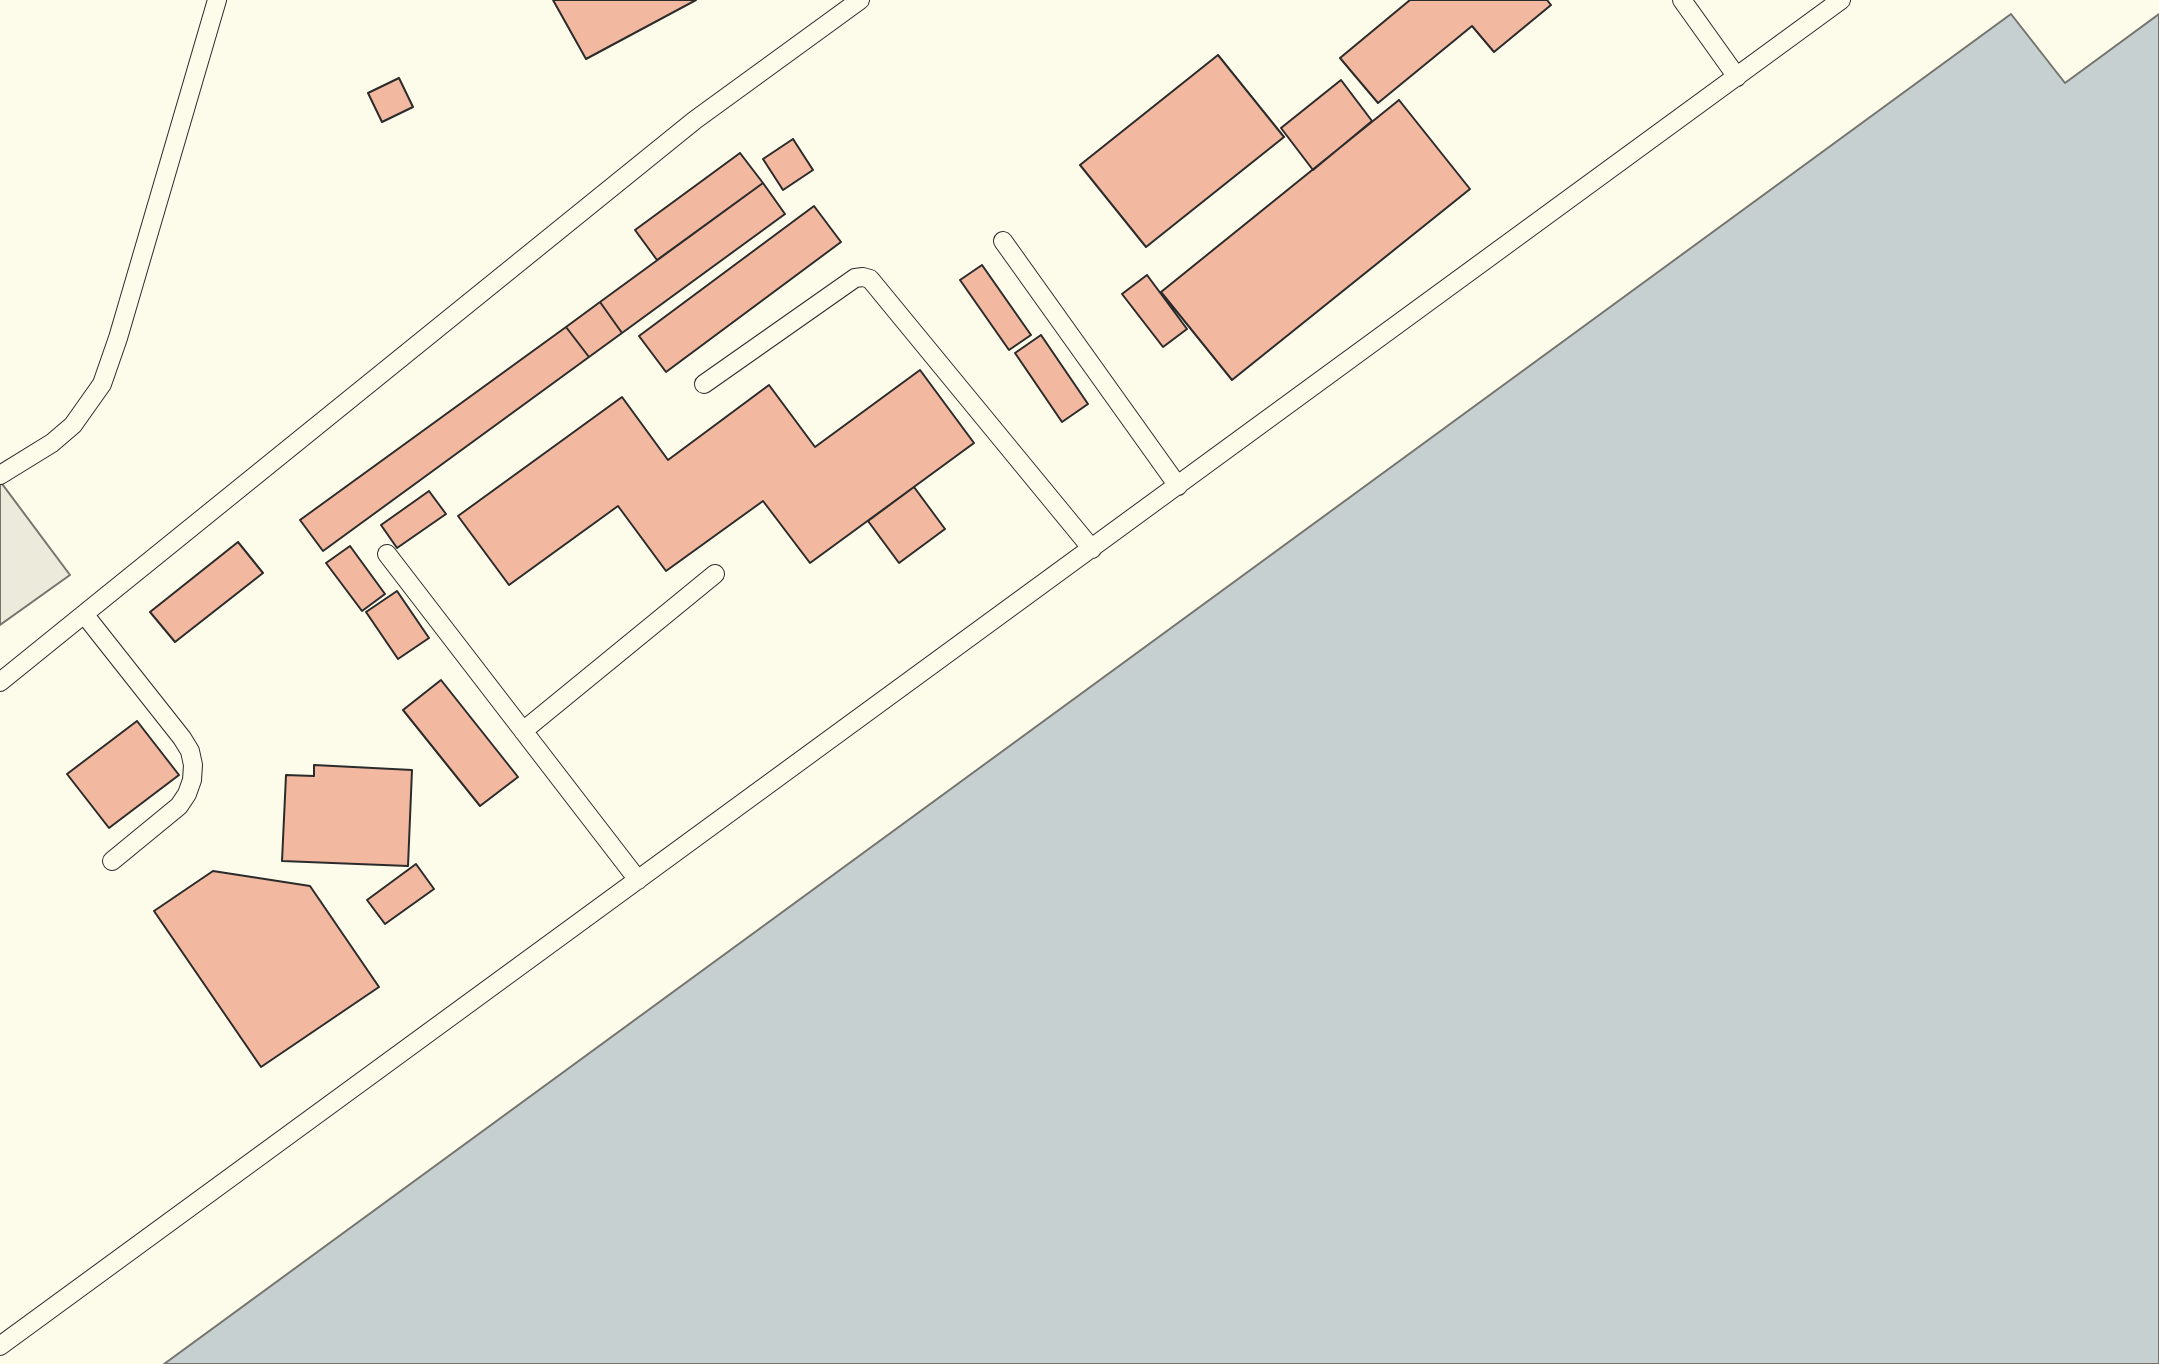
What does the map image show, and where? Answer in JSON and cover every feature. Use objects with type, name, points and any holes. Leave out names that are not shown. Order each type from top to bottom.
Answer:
[{"type":"lane","points":[[0,475],[52,443],[73,425],[102,384],[118,338],[217,0]]},
{"type":"lane","points":[[0,682],[695,120],[860,0]]},
{"type":"lane","points":[[1682,0],[1737,77]]},
{"type":"lane","points":[[0,1346],[1841,0]]},
{"type":"lane","points":[[1003,241],[1178,486]]},
{"type":"lane","points":[[704,384],[849,282],[863,276],[876,284],[1092,549]]},
{"type":"lane","points":[[387,554],[638,880]]},
{"type":"lane","points":[[523,731],[715,574]]},
{"type":"lane","points":[[84,614],[182,738],[190,751],[193,765],[192,780],[179,806],[112,861]]},
{"type":"shaded area","points":[[2011,14],[2065,83],[2159,14],[2159,1364],[164,1364]]},
{"type":"shaded area","points":[[0,481],[70,575],[0,625]]},
{"type":"building","points":[[553,0],[696,0],[586,59]]},
{"type":"building","points":[[1410,0],[1547,0],[1551,5],[1494,52],[1472,26],[1378,103],[1340,58]]},
{"type":"building","points":[[1218,55],[1284,137],[1146,247],[1080,165]]},
{"type":"building","points":[[399,78],[413,107],[382,122],[368,93]]},
{"type":"building","points":[[1341,80],[1372,121],[1313,170],[1281,128]]},
{"type":"building","points":[[1399,100],[1470,189],[1232,380],[1161,292]]},
{"type":"building","points":[[793,139],[813,170],[783,190],[763,159]]},
{"type":"building","points":[[740,153],[763,183],[657,260],[635,230]]},
{"type":"building","points":[[763,183],[785,214],[622,333],[600,302]]},
{"type":"building","points":[[814,206],[841,242],[666,372],[639,336]]},
{"type":"building","points":[[982,265],[1031,335],[1009,350],[960,280]]},
{"type":"building","points":[[1147,275],[1187,329],[1163,347],[1122,294]]},
{"type":"building","points":[[600,302],[622,333],[589,357],[566,327]]},
{"type":"building","points":[[566,327],[589,357],[323,551],[300,520]]},
{"type":"building","points":[[1041,335],[1088,404],[1062,422],[1015,353]]},
{"type":"building","points":[[920,370],[974,443],[810,563],[763,501],[666,571],[618,506],[509,585],[458,516],[622,397],[668,460],[769,385],[815,447]]},
{"type":"building","points":[[914,487],[945,529],[899,563],[868,521]]},
{"type":"building","points":[[429,491],[446,514],[397,548],[381,525]]},
{"type":"building","points":[[238,542],[263,573],[175,642],[150,612]]},
{"type":"building","points":[[350,546],[385,594],[362,611],[326,563]]},
{"type":"building","points":[[397,591],[429,638],[398,659],[366,612]]},
{"type":"building","points":[[441,680],[518,777],[480,806],[403,710]]},
{"type":"building","points":[[137,721],[179,775],[109,828],[67,774]]},
{"type":"building","points":[[314,765],[412,770],[408,866],[282,861],[286,775],[314,776]]},
{"type":"building","points":[[416,864],[434,889],[385,924],[367,900]]},
{"type":"building","points":[[213,871],[310,886],[379,987],[261,1067],[154,911]]}]
